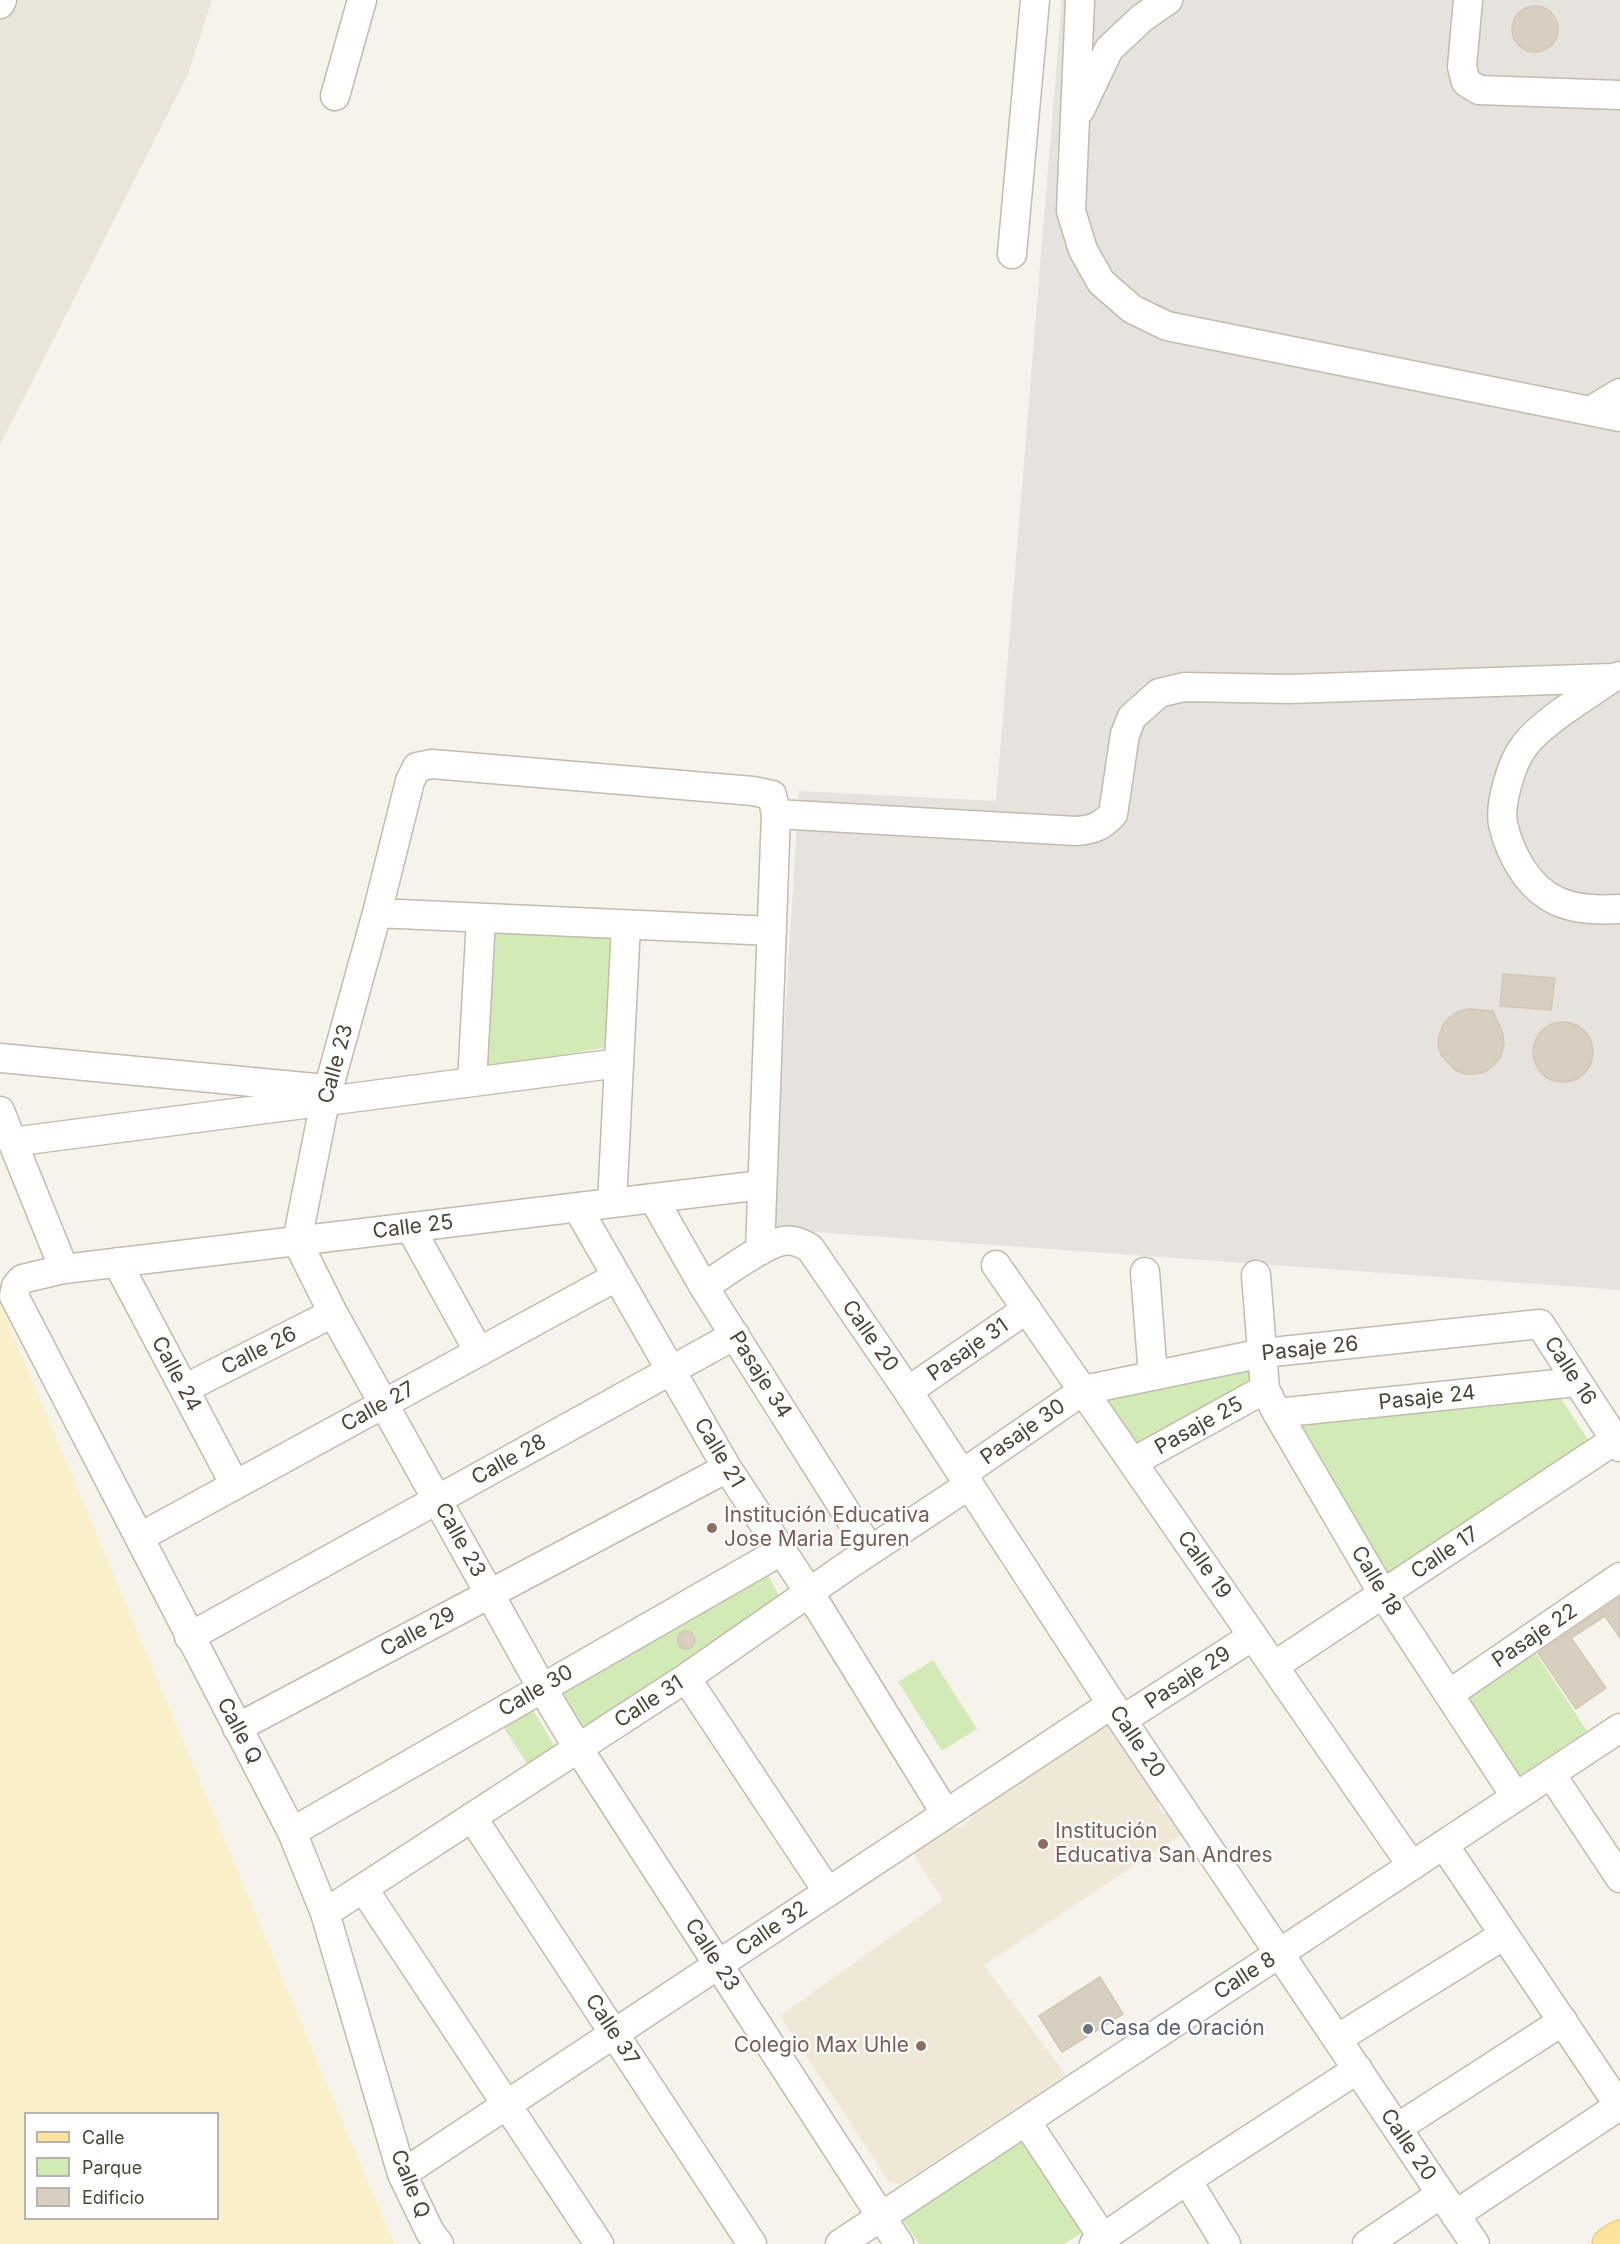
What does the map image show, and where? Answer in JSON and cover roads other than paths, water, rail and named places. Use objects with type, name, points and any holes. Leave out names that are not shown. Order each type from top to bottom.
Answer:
[{"type":"main road","points":[[1609,2244],[1620,2236]]},
{"type":"street","points":[[0,4],[2,0]]},
{"type":"street","points":[[334,96],[362,0]]},
{"type":"street","points":[[1012,254],[1035,0]]},
{"type":"street","points":[[1080,0],[1071,211],[1083,250],[1101,282],[1132,309],[1167,326],[1620,417]]},
{"type":"street","points":[[1075,120],[1109,49],[1142,18],[1168,0]]},
{"type":"street","points":[[1468,0],[1462,67],[1466,82],[1479,90],[1620,95]]},
{"type":"street","points":[[1590,411],[1620,393]]},
{"type":"street","points":[[704,1287],[760,1251],[776,814],[1076,831],[1092,830],[1113,814],[1125,734],[1132,717],[1159,693],[1184,687],[1289,689],[1616,677]]},
{"type":"street","points":[[1616,677],[1551,721],[1525,745],[1508,779],[1503,822],[1514,852],[1530,881],[1556,901],[1586,910],[1620,909]]},
{"type":"street","name":"Calle 23","points":[[776,814],[772,795],[753,791],[432,764],[417,767],[410,781],[377,914],[327,1095],[297,1241],[333,1313],[542,1688],[578,1748],[899,2244]]},
{"type":"street","points":[[377,914],[772,931]]},
{"type":"street","points":[[472,1082],[481,918]]},
{"type":"street","points":[[612,1203],[626,924]]},
{"type":"street","points":[[0,1058],[327,1095]]},
{"type":"street","points":[[12,1142],[327,1095],[472,1082],[619,1062]]},
{"type":"street","points":[[0,1111],[64,1269]]},
{"type":"street","name":"Calle 25","points":[[64,1269],[762,1185]]},
{"type":"street","name":"Pasaje 34","points":[[653,1198],[704,1287],[870,1550]]},
{"type":"street","name":"Calle 21","points":[[577,1207],[727,1468],[809,1592],[946,1814]]},
{"type":"street","points":[[410,1227],[478,1352]]},
{"type":"street","name":"Calle 20","points":[[760,1251],[782,1241],[798,1241],[810,1248],[908,1391],[1117,1712],[1475,2244]]},
{"type":"street","name":"Calle 24","points":[[117,1262],[235,1485]]},
{"type":"street","name":"Calle 19","points":[[996,1265],[1412,1866]]},
{"type":"street","name":"Calle Q","points":[[64,1269],[22,1279],[16,1286],[14,1296],[292,1832],[325,1913],[402,2174],[430,2232],[439,2244]]},
{"type":"street","points":[[1145,1272],[1153,1376]]},
{"type":"street","name":"Calle 18","points":[[1256,1275],[1263,1353],[1271,1401],[1383,1594],[1516,1797]]},
{"type":"street","name":"Calle 27","points":[[140,1537],[616,1277]]},
{"type":"street","name":"Pasaje 31","points":[[908,1391],[1027,1309]]},
{"type":"street","name":"Calle 26","points":[[184,1389],[333,1313]]},
{"type":"street","name":"Pasaje 26","points":[[1084,1390],[1263,1353],[1540,1324]]},
{"type":"street","name":"Calle 16","points":[[1540,1324],[1576,1382],[1614,1428]]},
{"type":"street","name":"Calle 28","points":[[189,1637],[735,1335]]},
{"type":"street","name":"Pasaje 24","points":[[1271,1401],[1576,1382]]},
{"type":"street","name":"Pasaje 30","points":[[966,1480],[1084,1390]]},
{"type":"street","name":"Pasaje 25","points":[[1133,1462],[1271,1401]]},
{"type":"street","name":"Calle 17","points":[[1274,1666],[1383,1594],[1614,1428]]},
{"type":"street","name":"Calle 29","points":[[237,1728],[727,1468]]},
{"type":"street","name":"Calle 31","points":[[325,1913],[686,1678],[966,1480]]},
{"type":"street","name":"Calle 30","points":[[292,1832],[781,1551]]},
{"type":"street","name":"Pasaje 22","points":[[1449,1694],[1620,1577]]},
{"type":"street","name":"Pasaje 29","points":[[1117,1712],[1253,1636]]},
{"type":"street","points":[[686,1678],[828,1892]]},
{"type":"street","name":"Calle 32","points":[[402,2174],[946,1814],[1117,1712]]},
{"type":"street","name":"Calle 8","points":[[840,2244],[1620,1728]]},
{"type":"street","points":[[1551,1774],[1620,1878]]},
{"type":"street","name":"Calle 37","points":[[472,1817],[752,2244]]},
{"type":"street","points":[[1367,2244],[1448,2205],[1620,2107],[1444,1845]]},
{"type":"street","points":[[363,1888],[599,2244]]},
{"type":"street","points":[[1337,2039],[1504,1935]]},
{"type":"street","points":[[1397,2128],[1563,2021]]},
{"type":"street","points":[[1026,2121],[1099,2241],[1134,2233],[1186,2180],[1358,2069]]},
{"type":"street","points":[[1186,2180],[1226,2244]]},
{"type":"place","name":"Institución Educativa Jose Maria Eguren","points":[[712,1528]]},
{"type":"place","name":"Institución Educativa San Andres","points":[[1043,1844]]},
{"type":"place","name":"Casa de Oración","points":[[1088,2029]]},
{"type":"place","name":"Colegio Max Uhle","points":[[921,2046]]}]
